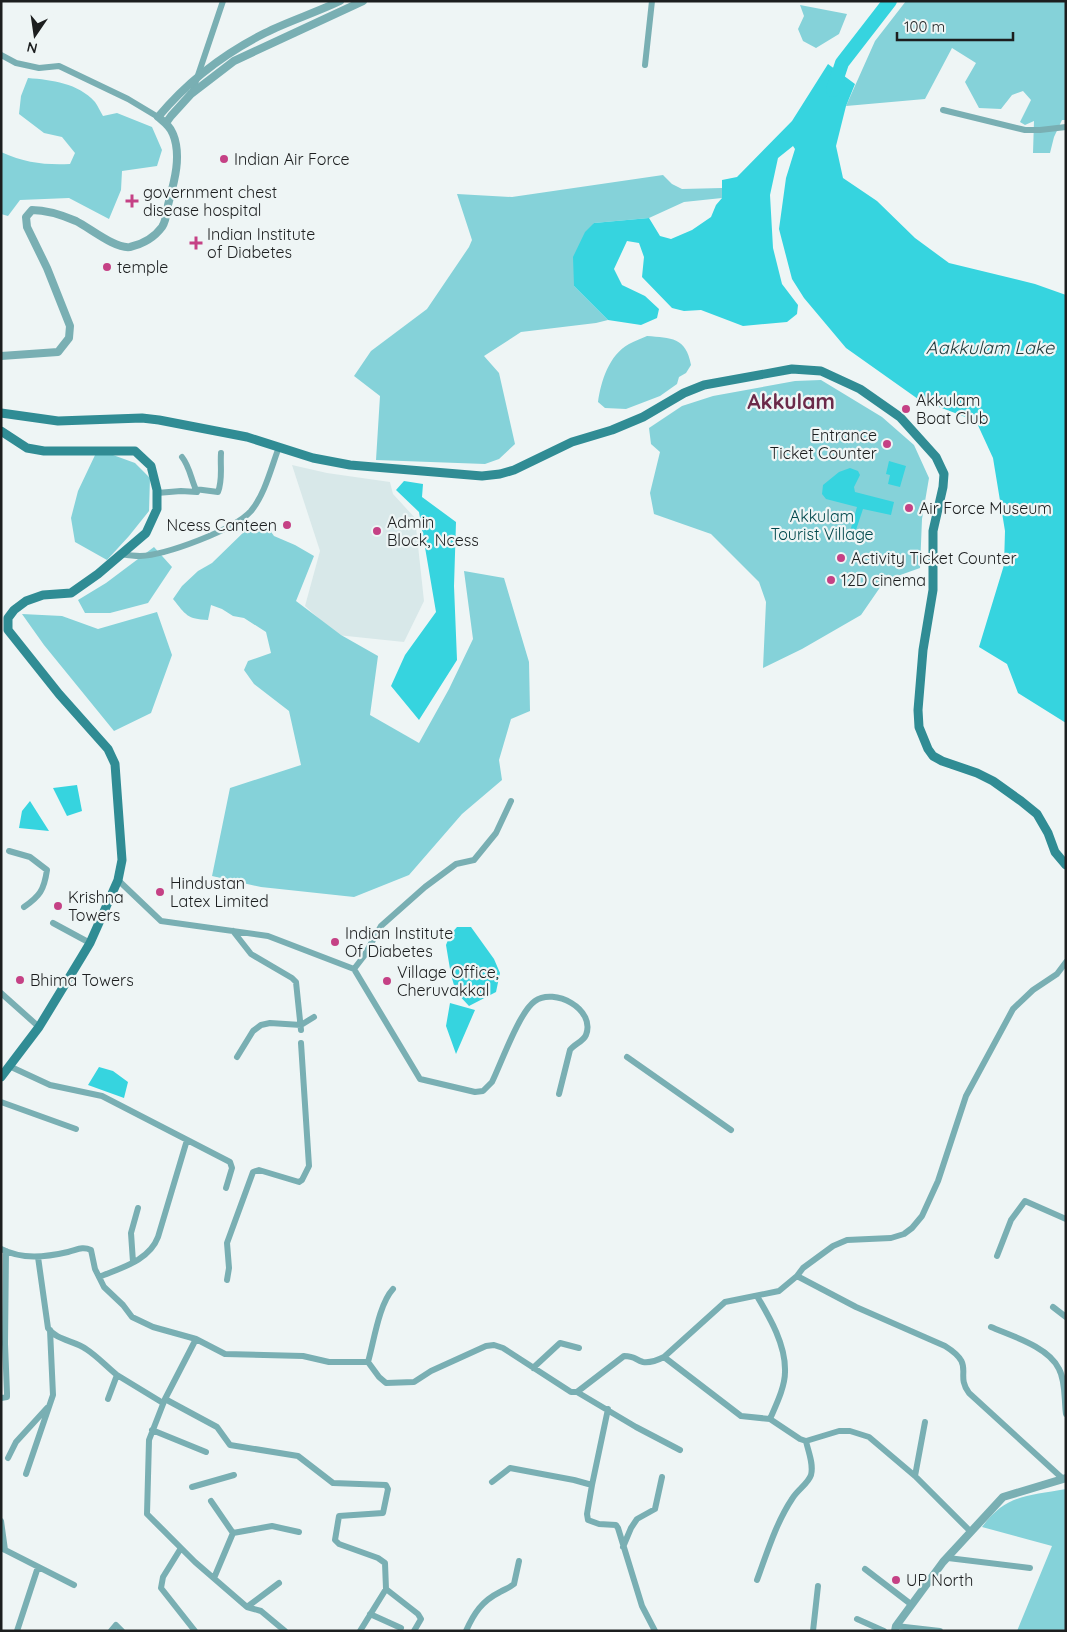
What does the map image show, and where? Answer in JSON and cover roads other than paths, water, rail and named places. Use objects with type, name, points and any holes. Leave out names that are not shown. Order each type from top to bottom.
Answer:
[{"type":"main road","points":[[1,414],[58,421],[142,418],[159,420],[247,437],[313,458],[350,465],[482,476],[514,470],[572,442],[612,430],[643,417],[684,393],[704,385],[792,369],[821,371],[860,389],[900,417],[936,457],[944,474],[943,487],[932,531],[933,590],[923,650],[918,710],[919,727],[928,749],[933,756],[942,761],[977,773],[993,781],[1037,814],[1048,833],[1055,852],[1066,865]]},
{"type":"main road","points":[[1,431],[27,448],[44,450],[135,451],[152,466],[157,493],[157,509],[146,533],[98,574],[71,593],[43,595],[26,601],[14,610],[8,618],[8,630],[59,694],[108,750],[115,764],[122,860],[118,880],[90,943],[38,1026],[1,1077]]},
{"type":"street","points":[[191,94],[223,1]]},
{"type":"street","points":[[158,118],[171,101],[222,57],[267,32],[340,1]]},
{"type":"street","points":[[166,123],[191,94],[234,61],[363,1]]},
{"type":"street","points":[[645,66],[652,1]]},
{"type":"street","points":[[1,55],[16,63],[38,68],[59,66],[128,99],[166,123],[173,133],[176,154],[175,181],[163,225],[154,237],[146,242],[129,247],[120,246],[76,222],[45,210],[32,210],[26,217],[27,228],[47,268],[70,326],[69,338],[58,352],[1,356]]},
{"type":"street","points":[[944,110],[1024,130],[1066,127]]},
{"type":"street","points":[[121,554],[141,556],[176,548],[213,535],[240,521],[251,511],[258,500],[279,448]]},
{"type":"street","points":[[195,489],[218,492],[223,482],[220,466],[222,453]]},
{"type":"street","points":[[157,493],[197,492],[190,479],[187,464],[182,457]]},
{"type":"street","points":[[354,969],[364,956],[381,926],[425,887],[456,864],[474,860],[496,833],[512,801]]},
{"type":"street","points":[[9,851],[30,857],[47,870],[46,880],[38,898],[24,907]]},
{"type":"street","points":[[118,880],[161,921],[268,936],[354,969],[420,1079],[475,1092],[483,1091],[492,1082],[525,1012],[535,1000],[543,998],[562,999],[577,1007],[584,1015],[587,1020],[587,1034],[570,1050],[559,1094]]},
{"type":"street","points":[[53,923],[90,943]]},
{"type":"street","points":[[233,931],[251,954],[296,982],[301,1027]]},
{"type":"street","points":[[577,1392],[624,1356],[632,1356],[642,1362],[658,1360],[664,1357],[725,1302],[779,1291],[808,1264],[834,1246],[847,1240],[891,1238],[904,1234],[912,1228],[922,1216],[938,1181],[966,1096],[1013,1009],[1033,990],[1057,974],[1066,962]]},
{"type":"street","points":[[1,993],[38,1026]]},
{"type":"street","points":[[237,1057],[254,1031],[261,1025],[270,1023],[301,1027],[314,1017]]},
{"type":"street","points":[[227,1280],[229,1268],[227,1243],[253,1172],[259,1170],[299,1182],[302,1180],[308,1166],[302,1043]]},
{"type":"street","points":[[627,1057],[731,1130]]},
{"type":"street","points":[[10,1066],[50,1085],[102,1096],[230,1162],[232,1168],[226,1188]]},
{"type":"street","points":[[1,1102],[76,1129]]},
{"type":"street","points":[[99,1277],[149,1253],[156,1243],[186,1140]]},
{"type":"street","points":[[998,1256],[1011,1220],[1025,1201],[1066,1219]]},
{"type":"street","points":[[133,1262],[131,1233],[138,1208]]},
{"type":"street","points":[[1,1398],[7,1397],[3,1345],[4,1250],[38,1257],[84,1247],[91,1250],[94,1269],[104,1287],[132,1316],[153,1326],[196,1339],[225,1354],[303,1356],[329,1362],[368,1362]]},
{"type":"street","points":[[26,1474],[53,1390],[50,1330],[48,1328],[38,1257]]},
{"type":"street","points":[[797,1276],[856,1307],[945,1346],[956,1353],[963,1362],[965,1385],[970,1393],[1064,1478]]},
{"type":"street","points":[[393,1289],[381,1310],[368,1362],[378,1377],[386,1383],[414,1382],[431,1371],[479,1349],[494,1346],[503,1348],[571,1392],[577,1392],[636,1427],[680,1450]]},
{"type":"street","points":[[757,1296],[783,1352],[786,1373],[770,1420]]},
{"type":"street","points":[[1053,1307],[1066,1318]]},
{"type":"street","points":[[991,1327],[1028,1342],[1051,1358],[1059,1368],[1062,1377],[1066,1414]]},
{"type":"street","points":[[50,1330],[60,1338],[87,1349],[117,1375],[217,1427],[230,1445],[298,1456],[333,1483],[386,1486],[388,1489],[383,1513],[339,1516],[335,1540],[339,1544],[378,1558],[385,1563],[386,1589],[360,1631]]},
{"type":"street","points":[[196,1339],[164,1401],[148,1440],[147,1514],[181,1548],[247,1607],[261,1611],[285,1631]]},
{"type":"street","points":[[533,1368],[560,1343],[579,1348]]},
{"type":"street","points":[[664,1357],[741,1416],[770,1420],[806,1441],[839,1431],[859,1432],[869,1437],[915,1476],[971,1532]]},
{"type":"street","points":[[108,1399],[117,1375]]},
{"type":"street","points":[[8,1458],[16,1442],[49,1406]]},
{"type":"street","points":[[608,1409],[592,1485],[587,1514],[588,1520],[598,1524],[616,1525],[642,1606],[655,1631]]},
{"type":"street","points":[[915,1476],[925,1422]]},
{"type":"street","points":[[152,1430],[206,1452]]},
{"type":"street","points":[[757,1580],[775,1533],[792,1497],[810,1477],[812,1467],[806,1441]]},
{"type":"street","points":[[492,1482],[510,1468],[592,1485]]},
{"type":"street","points":[[192,1487],[234,1475]]},
{"type":"street","points":[[623,1546],[637,1519],[656,1509],[662,1477]]},
{"type":"street","points":[[896,1628],[948,1558],[1003,1497],[1064,1478]]},
{"type":"street","points":[[210,1501],[233,1533]]},
{"type":"street","points":[[1,1521],[3,1549],[74,1584]]},
{"type":"street","points":[[233,1533],[272,1526],[298,1532]]},
{"type":"street","points":[[214,1578],[233,1533]]},
{"type":"street","points":[[181,1548],[163,1577],[162,1588],[195,1631]]},
{"type":"street","points":[[948,1558],[1030,1568]]},
{"type":"street","points":[[466,1631],[481,1605],[498,1592],[514,1584],[519,1561]]},
{"type":"street","points":[[17,1631],[38,1567]]},
{"type":"street","points":[[865,1569],[912,1605]]},
{"type":"street","points":[[247,1607],[279,1583]]},
{"type":"street","points":[[813,1631],[818,1586]]},
{"type":"street","points":[[386,1589],[418,1614],[421,1619],[414,1631]]},
{"type":"street","points":[[370,1614],[401,1628]]},
{"type":"street","points":[[857,1619],[884,1631]]},
{"type":"street","points":[[111,1631],[116,1625],[122,1631]]},
{"type":"street","points":[[896,1628],[940,1631]]},
{"type":"water","name":"Aakkulam Lake","points":[[828,64],[855,84],[846,106],[836,146],[843,178],[877,201],[915,238],[949,263],[1035,284],[1066,295],[1066,723],[1018,693],[1007,664],[979,647],[1004,565],[1005,531],[993,458],[976,421],[918,399],[846,348],[804,298],[792,279],[779,229],[786,178],[795,149],[793,146],[778,158],[770,195],[773,248],[782,284],[798,305],[797,314],[787,322],[743,326],[701,310],[684,311],[672,308],[642,277],[644,257],[639,243],[627,241],[614,269],[622,285],[645,296],[659,309],[657,318],[641,325],[608,320],[574,286],[573,257],[585,232],[594,223],[649,218],[660,236],[671,239],[692,230],[711,217],[716,205],[722,198],[722,180],[737,177],[792,121]]},
{"type":"water","points":[[889,461],[906,466],[900,487],[888,484],[890,475],[886,474]]},
{"type":"water","points":[[850,468],[858,471],[860,475],[854,487],[855,492],[894,502],[891,515],[863,509],[856,530],[851,528],[857,507],[826,499],[822,494],[823,485],[839,472]]},
{"type":"water","points":[[404,481],[423,484],[422,497],[456,522],[454,586],[457,660],[419,720],[391,686],[405,655],[436,612],[419,512],[396,490]]},
{"type":"water","points":[[77,785],[82,811],[67,816],[53,788]]},
{"type":"water","points":[[30,801],[49,831],[19,828],[22,811]]},
{"type":"water","points":[[457,927],[471,927],[494,959],[500,973],[496,992],[469,1006],[456,992],[446,945],[450,935]]},
{"type":"water","points":[[450,1003],[475,1010],[456,1054],[446,1026]]},
{"type":"water","points":[[99,1067],[113,1071],[128,1082],[124,1098],[88,1085]]},
{"type":"waterway","points":[[833,90],[842,63],[890,1]]},
{"type":"place","name":"Indian Air Force","points":[[224,159]]},
{"type":"place","name":"government chest disease hospital","points":[[132,201]]},
{"type":"place","name":"Indian Institute of Diabetes","points":[[196,243]]},
{"type":"place","name":"temple","points":[[107,267]]},
{"type":"place","name":"Akkulam Boat Club","points":[[906,409]]},
{"type":"place","name":"Entrance Ticket Counter","points":[[887,444]]},
{"type":"place","name":"Air Force Museum","points":[[909,508]]},
{"type":"place","name":"Ncess Canteen","points":[[287,525]]},
{"type":"place","name":"Admin Block, Ncess","points":[[377,531]]},
{"type":"place","name":"Activity Ticket Counter","points":[[841,558]]},
{"type":"place","name":"12D cinema","points":[[831,580]]},
{"type":"place","name":"Hindustan Latex Limited","points":[[160,892]]},
{"type":"place","name":"Krishna Towers","points":[[58,906]]},
{"type":"place","name":"Indian Institute Of Diabetes","points":[[335,942]]},
{"type":"place","name":"Bhima Towers","points":[[20,980]]},
{"type":"place","name":"Village Office, Cheruvakkal","points":[[387,981]]},
{"type":"place","name":"UP North","points":[[896,1580]]},
{"type":"district","name":"Akkulam","points":[[791,402]]},
{"type":"park label","name":"Akkulam Tourist Village","points":[[822,525]]}]
